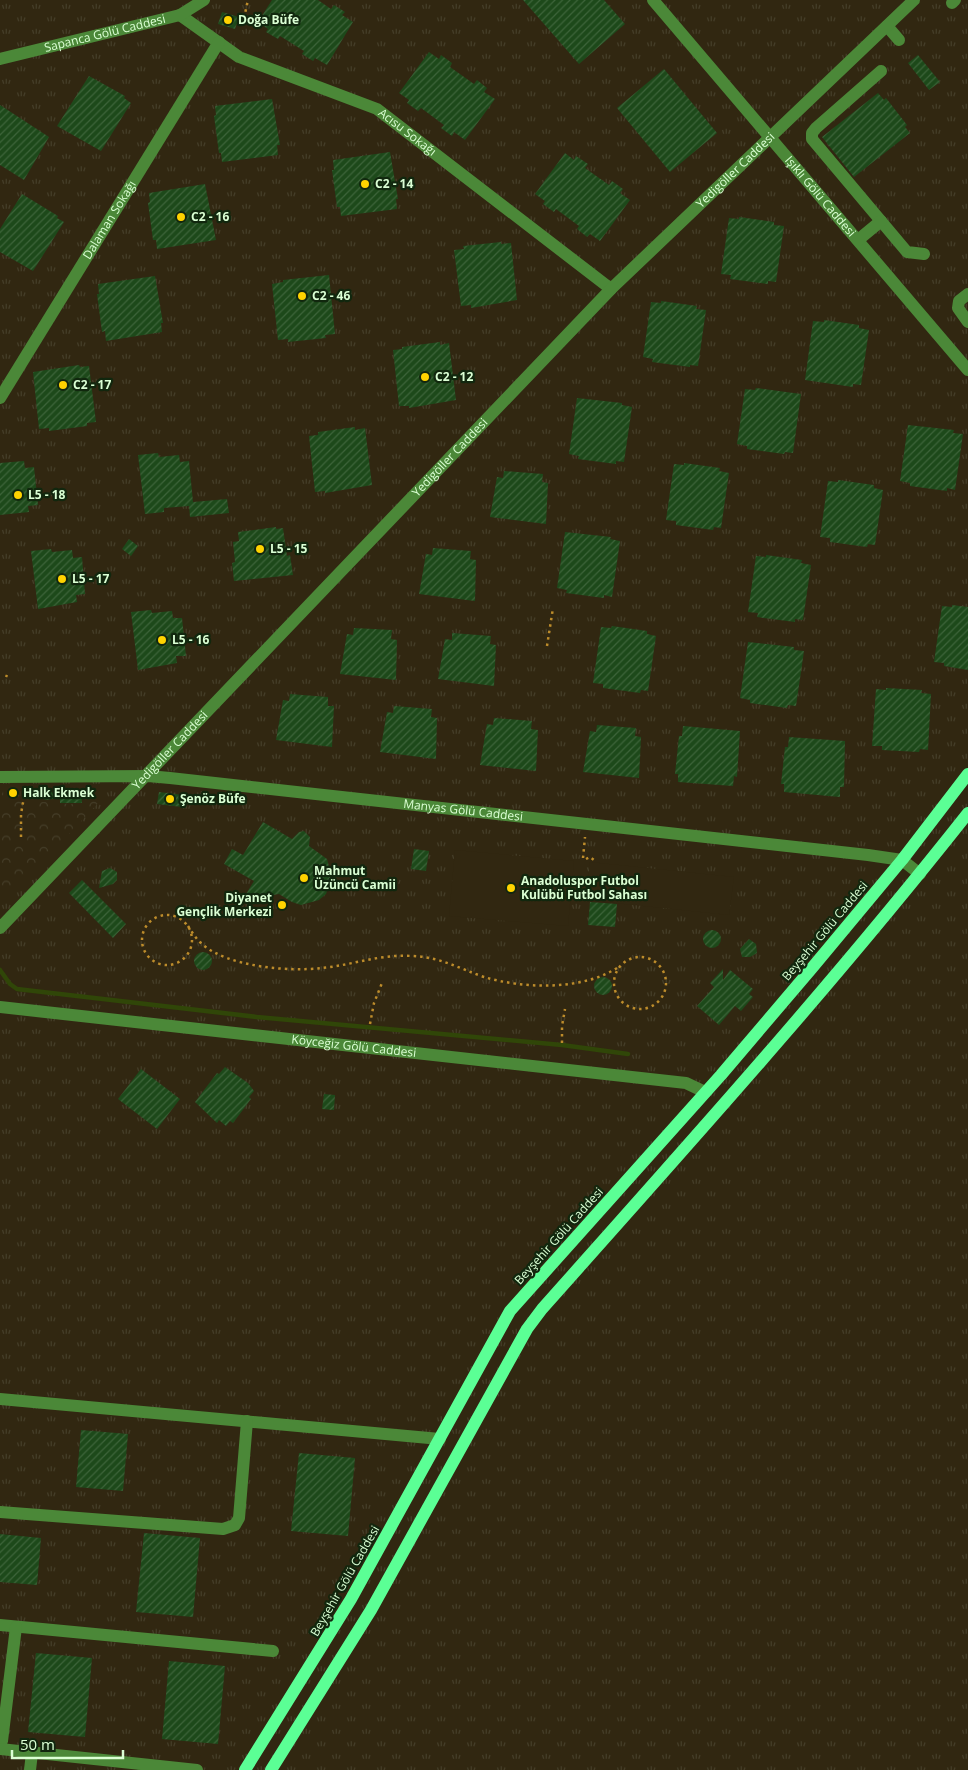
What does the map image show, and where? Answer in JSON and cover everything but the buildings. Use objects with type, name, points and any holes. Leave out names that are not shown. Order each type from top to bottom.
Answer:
[{"type":"main road","name":"Beyşehir Gölü Caddesi","points":[[245,1770],[351,1599],[510,1311],[721,1074],[902,860],[968,774]]},
{"type":"main road","points":[[271,1770],[371,1610],[527,1329],[542,1309],[739,1089],[920,874],[968,813]]},
{"type":"main road","points":[[721,1074],[739,1089]]},
{"type":"main road","points":[[693,1106],[710,1121]]},
{"type":"street","name":"Sapanca Gölü Caddesi","points":[[0,59],[180,15],[204,0]]},
{"type":"street","name":"Işıklı Gölü Caddesi","points":[[653,0],[968,370]]},
{"type":"street","name":"Yedigöller Caddesi","points":[[0,928],[148,776],[611,289],[914,0]]},
{"type":"street","name":"Acısu Sokağı","points":[[180,15],[239,57],[377,109],[611,289]]},
{"type":"street","points":[[887,26],[899,40]]},
{"type":"street","name":"Dalaman Sokağı","points":[[0,398],[220,42]]},
{"type":"street","points":[[881,71],[812,133],[816,145],[907,252],[924,254]]},
{"type":"street","points":[[858,240],[881,221]]},
{"type":"street","points":[[968,294],[960,301],[958,308],[968,322]]},
{"type":"street","name":"Manyas Gölü Caddesi","points":[[0,777],[148,776],[902,860]]},
{"type":"street","points":[[902,860],[920,874]]},
{"type":"street","name":"Köyceğiz Gölü Caddesi","points":[[0,1007],[686,1083],[705,1092]]},
{"type":"street","points":[[0,1399],[440,1438]]},
{"type":"street","points":[[0,1512],[223,1528],[235,1525],[239,1518],[247,1421]]},
{"type":"street","points":[[0,1625],[273,1652]]},
{"type":"street","points":[[16,1627],[1,1745],[32,1753],[197,1770]]},
{"type":"street","points":[[30,1770],[32,1753]]},
{"type":"path","points":[[244,18],[248,0]]},
{"type":"path","points":[[547,646],[553,608]]},
{"type":"path","points":[[21,836],[21,814],[26,787]]},
{"type":"path","points":[[585,837],[585,859],[590,857],[594,860]]},
{"type":"path","points":[[188,926],[192,939],[191,948],[180,961],[164,964],[149,957],[144,950],[143,934],[150,922],[156,918],[170,915],[183,920],[188,926],[203,945],[217,952],[250,964],[286,970],[323,968],[378,956],[412,956],[448,961],[483,976],[502,981],[540,986],[574,983],[610,972],[620,966],[636,957],[653,960],[665,973],[667,982],[662,999],[656,1005],[640,1010],[624,1004],[618,998],[614,982],[620,966]]},
{"type":"path","points":[[370,1024],[374,1003],[382,983]]},
{"type":"path","points":[[562,1043],[565,1009]]},
{"type":"green space","points":[[0,0],[968,0],[968,1770],[0,1770]]},
{"type":"green space","points":[[21,790],[38,790],[38,802],[55,802],[55,790],[58,790],[59,804],[83,804],[83,791],[99,792],[102,799],[1,906],[0,878],[9,877],[8,870],[0,870],[0,791],[3,791],[4,800],[21,799]]},
{"type":"green space","name":"Anadoluspor Futbol Kulübü Futbol Sahası","points":[[455,850],[574,861],[568,926],[449,916]]},
{"type":"green space","points":[[590,862],[734,877],[729,915],[586,900]]},
{"type":"waterway","points":[[0,970],[10,984],[17,989],[257,1017],[562,1045],[628,1054]]},
{"type":"place","name":"Doğa Büfe","points":[[228,20]]},
{"type":"place","name":"C2 - 14","points":[[365,184]]},
{"type":"place","name":"C2 - 16","points":[[181,217]]},
{"type":"place","name":"C2 - 46","points":[[302,296]]},
{"type":"place","name":"C2 - 12","points":[[425,377]]},
{"type":"place","name":"C2 - 17","points":[[63,385]]},
{"type":"place","name":"L5 - 18","points":[[18,495]]},
{"type":"place","name":"L5 - 15","points":[[260,549]]},
{"type":"place","name":"L5 - 17","points":[[62,579]]},
{"type":"place","name":"L5 - 16","points":[[162,640]]},
{"type":"place","name":"Halk Ekmek","points":[[13,793]]},
{"type":"place","name":"Şenöz Büfe","points":[[170,799]]},
{"type":"place","name":"Mahmut Üzüncü Camii","points":[[304,878]]},
{"type":"place","name":"Anadoluspor Futbol Kulübü Futbol Sahası","points":[[511,888]]},
{"type":"place","name":"Diyanet Gençlik Merkezi","points":[[282,905]]}]
